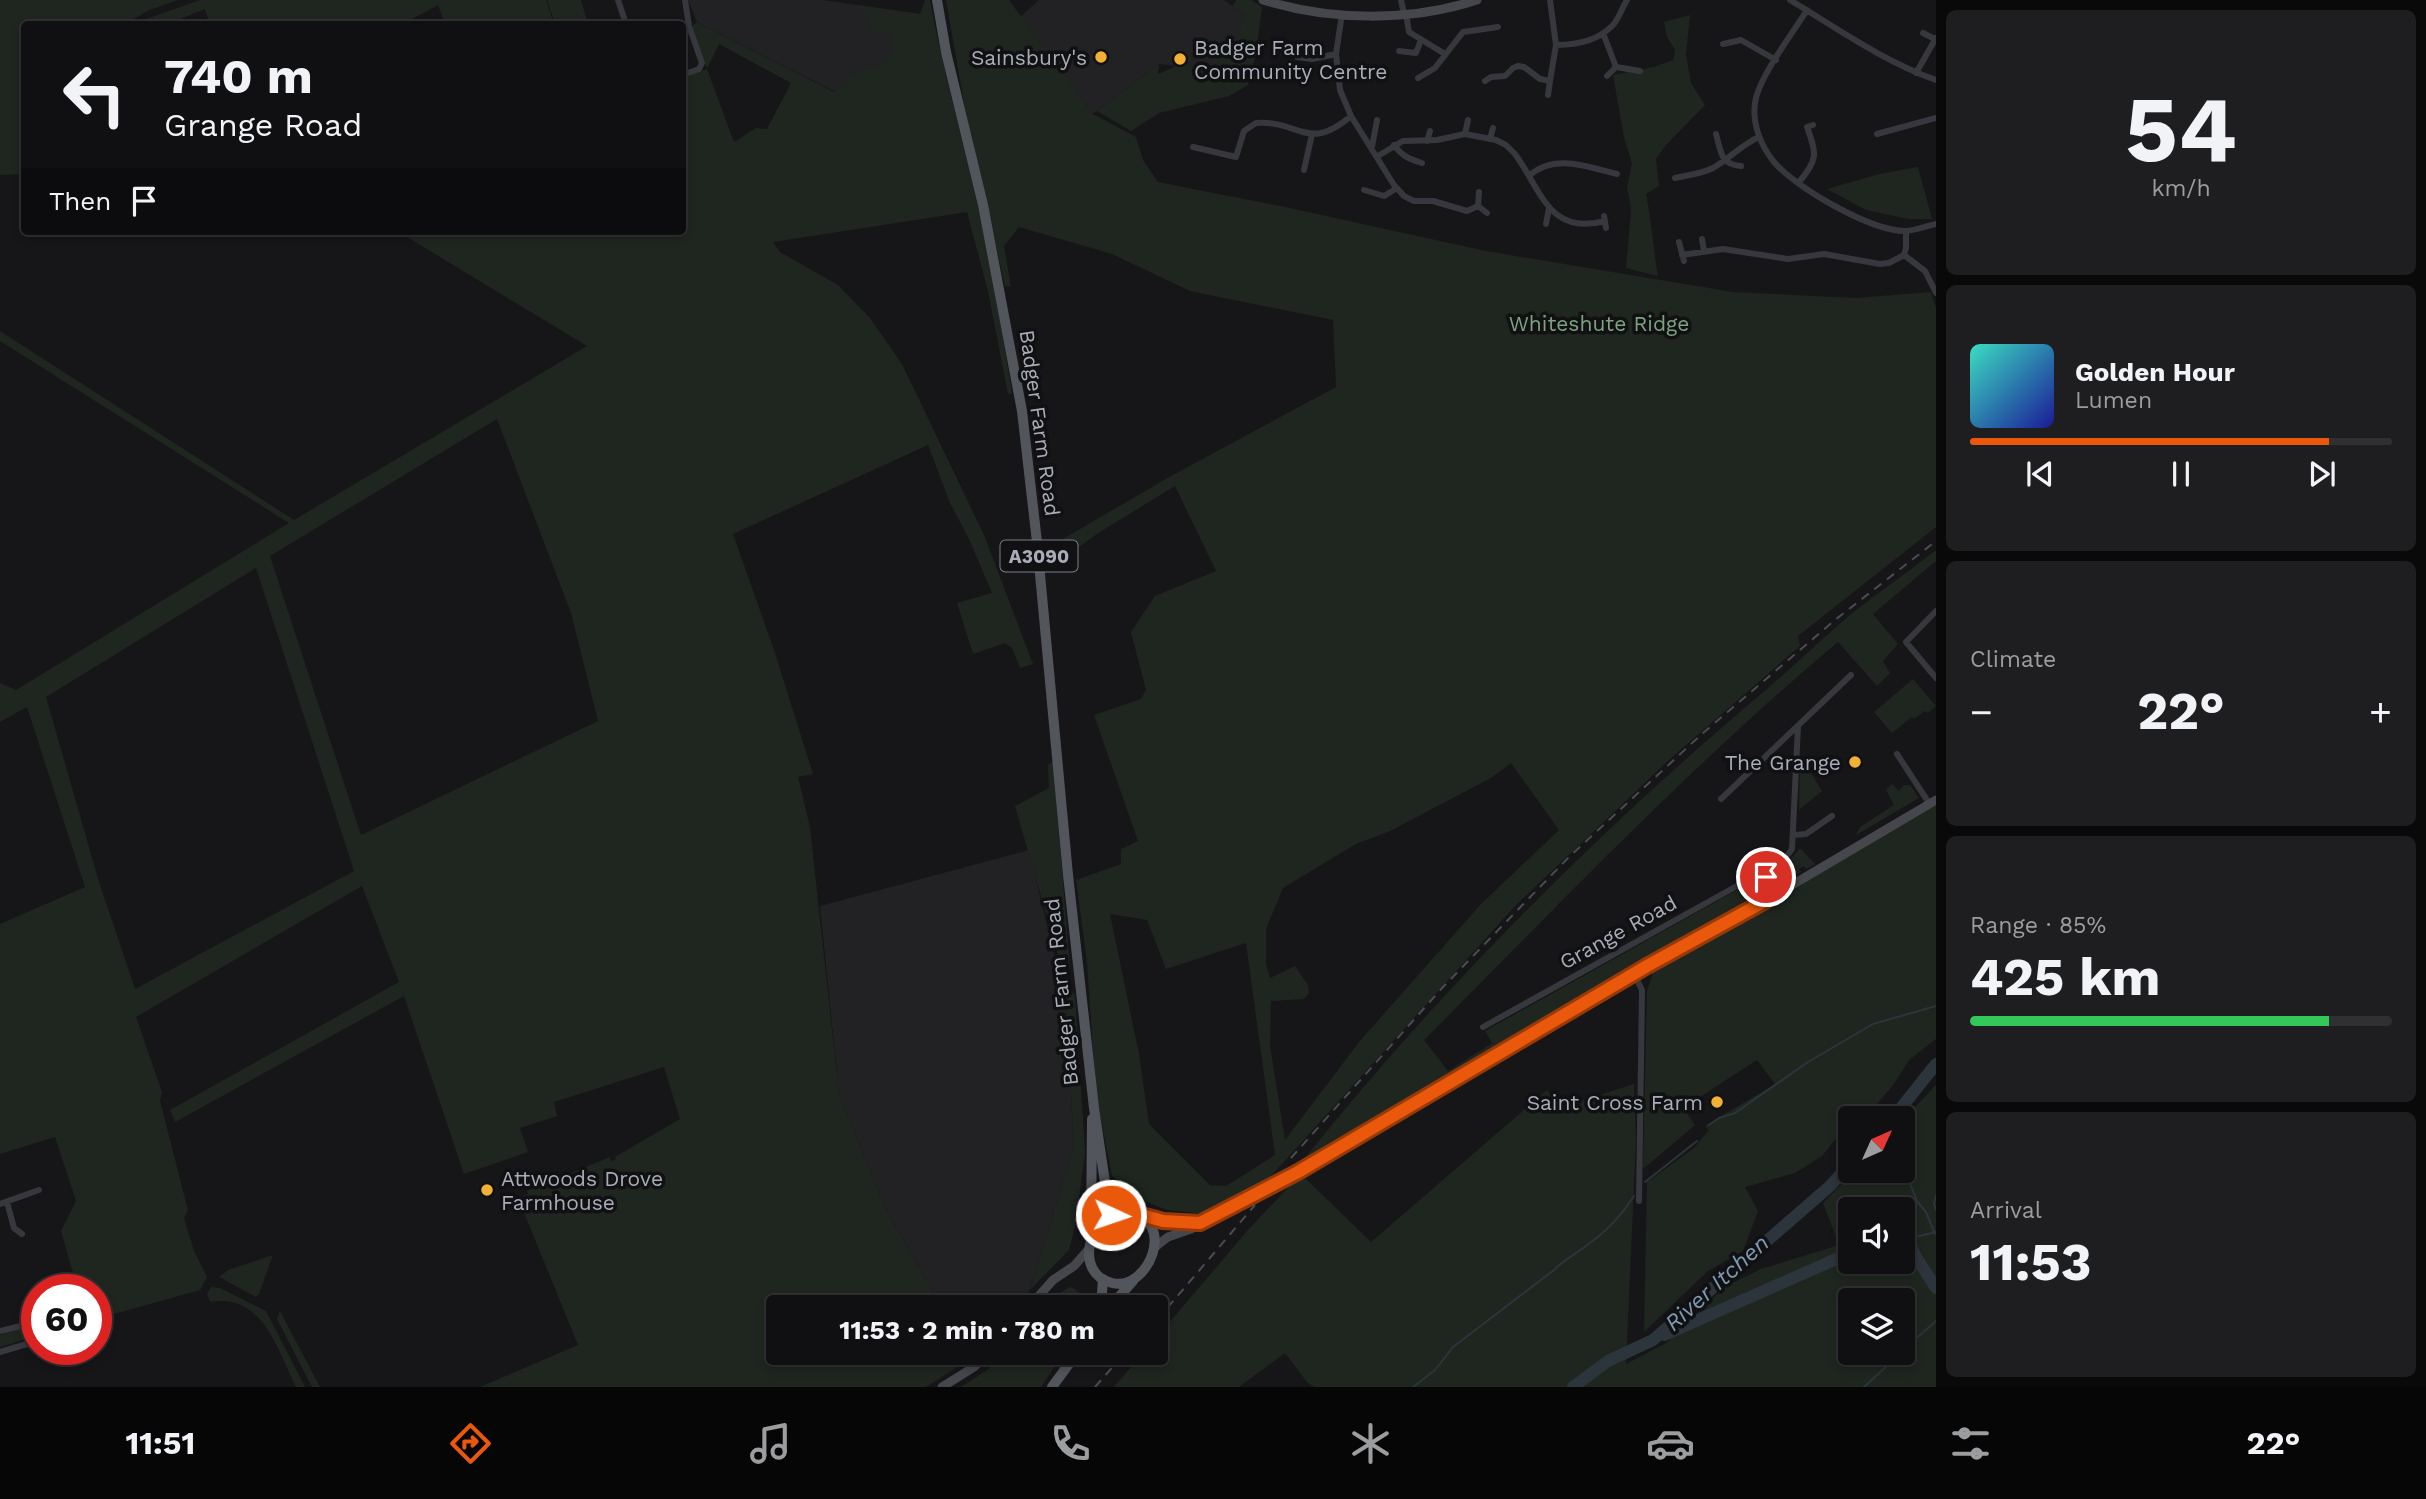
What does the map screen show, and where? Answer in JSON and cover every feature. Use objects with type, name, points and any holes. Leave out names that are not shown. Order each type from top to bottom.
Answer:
[{"type":"main road","name":"Badger Farm Road","points":[[937,0],[946,52],[988,231],[1022,411],[1094,1108],[1106,1189],[1113,1200],[1127,1211]]},
{"type":"main road","points":[[1263,0],[1342,14],[1405,14],[1477,0]]},
{"type":"main road","points":[[1155,1247],[1168,1237],[1298,1172],[1933,802]]},
{"type":"main road","name":"Badger Farm Road","points":[[1090,1245],[1091,1135],[1094,1108]]},
{"type":"main road","points":[[1040,1295],[1053,1280],[1068,1270],[1090,1245],[1098,1226],[1105,1218],[1118,1212],[1127,1211],[1163,1221],[1200,1223]]},
{"type":"main road","points":[[1120,1295],[1151,1259],[1155,1247],[1153,1228],[1144,1216]]},
{"type":"main road","points":[[1090,1245],[1089,1259],[1099,1276],[1100,1295]]},
{"type":"main road","points":[[1068,1270],[1099,1276],[1119,1284],[1138,1275]]},
{"type":"main road","points":[[942,1387],[976,1365]]},
{"type":"main road","points":[[1052,1387],[1068,1365]]},
{"type":"street","points":[[618,0],[625,21]]},
{"type":"street","points":[[685,0],[687,16],[702,63],[699,69],[686,74]]},
{"type":"street","points":[[1402,0],[1409,32],[1445,54]]},
{"type":"street","points":[[1548,94],[1556,45],[1550,0]]},
{"type":"street","points":[[1790,0],[1871,51],[1936,80]]},
{"type":"street","points":[[1556,45],[1584,43],[1603,33],[1613,25],[1625,2]]},
{"type":"street","points":[[1807,10],[1761,85],[1755,102],[1759,137],[1775,163],[1846,212],[1890,229],[1906,231],[1936,224]]},
{"type":"street","points":[[1342,14],[1336,54],[1340,90],[1352,116],[1397,188],[1404,196],[1414,201],[1433,201],[1467,211],[1478,206]]},
{"type":"street","points":[[1418,78],[1431,72],[1463,32],[1498,27]]},
{"type":"street","points":[[1603,33],[1616,67]]},
{"type":"street","points":[[1916,73],[1936,38],[1923,33]]},
{"type":"street","points":[[1399,51],[1416,53],[1421,40]]},
{"type":"street","points":[[1723,44],[1741,40],[1776,60]]},
{"type":"street","points":[[1297,57],[1312,59],[1336,54]]},
{"type":"street","points":[[1485,81],[1491,77],[1505,76],[1518,66],[1524,67],[1539,79],[1550,81]]},
{"type":"street","points":[[1616,67],[1640,71]]},
{"type":"street","points":[[1607,76],[1616,67]]},
{"type":"street","points":[[1193,147],[1239,157],[1244,131],[1256,122],[1322,134],[1352,116]]},
{"type":"street","points":[[1877,134],[1936,118]]},
{"type":"street","points":[[1372,147],[1377,120]]},
{"type":"street","points":[[1465,134],[1468,120]]},
{"type":"street","points":[[1890,122],[1891,130]]},
{"type":"street","points":[[1799,182],[1815,160],[1815,151],[1807,127],[1813,125]]},
{"type":"street","points":[[1490,139],[1493,128]]},
{"type":"street","points":[[1427,141],[1430,131]]},
{"type":"street","points":[[1304,171],[1312,134]]},
{"type":"street","points":[[1378,156],[1394,145],[1412,139],[1427,141],[1465,134],[1490,139],[1506,145],[1530,175],[1557,217],[1567,223],[1587,225],[1605,222]]},
{"type":"street","points":[[1716,134],[1724,159],[1730,166],[1741,166]]},
{"type":"street","points":[[1675,178],[1699,174],[1716,166],[1743,144],[1759,137]]},
{"type":"street","points":[[1506,145],[1512,140]]},
{"type":"street","points":[[1394,145],[1401,155],[1422,163]]},
{"type":"street","points":[[1530,175],[1540,167],[1563,162],[1617,174]]},
{"type":"street","points":[[1364,190],[1384,196],[1397,188]]},
{"type":"street","points":[[1478,206],[1479,192]]},
{"type":"street","points":[[1478,206],[1487,213]]},
{"type":"street","points":[[1546,224],[1549,208]]},
{"type":"street","points":[[1679,242],[1683,258],[1704,251],[1733,250],[1788,259],[1824,254],[1880,264],[1889,263],[1904,255],[1906,231]]},
{"type":"street","points":[[1702,239],[1704,251]]},
{"type":"street","points":[[1904,255],[1925,271],[1936,293]]},
{"type":"street","points":[[1936,611],[1906,642],[1936,678]]},
{"type":"street","points":[[1721,799],[1851,675]]},
{"type":"street","points":[[1779,892],[1770,880],[1788,857],[1794,835],[1798,726]]},
{"type":"street","points":[[1898,754],[1933,802]]},
{"type":"street","points":[[1794,835],[1807,834],[1832,817]]},
{"type":"street","name":"Grange Road","points":[[1483,1027],[1753,877],[1759,875],[1770,880]]},
{"type":"street","points":[[1634,974],[1642,990],[1639,1201]]},
{"type":"street","points":[[22,1234],[14,1228],[3,1203],[39,1190]]},
{"type":"street","points":[[0,1331],[21,1326]]},
{"type":"street","points":[[0,1352],[21,1346]]},
{"type":"shaded area","points":[[688,0],[823,0],[920,14],[948,149],[697,22]]},
{"type":"shaded area","points":[[1039,0],[1224,0],[1244,14],[1233,51],[1218,71],[1159,64],[1093,114],[1020,17]]},
{"type":"shaded area","points":[[1029,850],[1057,967],[1065,984],[1074,1146],[1030,1290],[1026,1295],[935,1295],[886,1210],[839,1094],[820,906]]},
{"type":"green space","points":[[0,0],[178,0],[147,11],[131,21],[21,21],[21,174],[0,175]]},
{"type":"green space","points":[[200,0],[546,0],[553,21],[444,21],[438,5],[409,21],[209,21],[205,9],[180,19],[181,21],[146,19]]},
{"type":"green space","points":[[547,0],[581,0],[587,21],[554,21]]},
{"type":"green space","points":[[925,0],[930,0],[987,246],[1012,393],[1008,394],[988,291],[967,212],[773,242],[780,252],[838,285],[870,318],[902,364],[984,535],[1033,664],[1020,668],[1012,648],[1005,643],[973,654],[957,603],[992,593],[950,503],[928,445],[733,534],[774,650],[813,774],[798,777],[810,827],[839,1094],[886,1210],[935,1295],[766,1295],[766,1365],[961,1365],[926,1387],[480,1387],[578,1345],[518,1198],[528,1194],[527,1191],[610,1157],[611,1161],[616,1159],[615,1157],[680,1119],[664,1067],[554,1102],[557,1116],[520,1128],[528,1152],[464,1174],[404,996],[175,1122],[170,1110],[399,982],[362,886],[136,1017],[162,1092],[160,1101],[188,1210],[184,1218],[194,1251],[207,1277],[200,1290],[112,1315],[112,1274],[73,1274],[61,1231],[76,1201],[55,1137],[0,1154],[0,924],[85,887],[27,707],[0,722],[0,683],[16,690],[289,523],[0,341],[0,331],[294,520],[587,346],[404,235],[686,235],[686,75],[707,69],[692,26],[697,22],[834,92],[851,75],[890,57],[892,42],[888,31],[873,34],[868,20],[857,5],[920,14]],"holes":[[[719,44],[791,83],[767,129],[756,128],[734,142],[707,69]],[[497,419],[571,613],[598,721],[361,835],[270,556]],[[256,568],[354,871],[135,989],[99,882],[46,697]]]},
{"type":"green space","name":"Whiteshute Ridge","points":[[946,0],[1009,0],[1093,114],[1136,137],[1143,160],[1158,182],[1486,251],[1733,292],[1856,298],[1931,292],[1936,308],[1936,527],[1798,636],[1800,646],[1670,759],[1516,905],[1263,1185],[1204,1214],[1167,1210],[1142,1200],[1112,1176],[1096,1094],[1087,962],[1076,880],[1121,864],[1121,849],[1138,841],[1094,715],[1141,699],[1146,690],[1131,632],[1155,596],[1216,571],[1175,486],[1100,532],[1049,568],[1044,550],[1171,476],[1336,387],[1333,320],[1190,291],[1112,254],[1019,227],[1004,246],[1011,287],[1005,286],[965,109]],"holes":[[[1511,763],[1559,830],[1481,904],[1359,1042],[1285,1140],[1270,1046],[1271,1001],[1304,999],[1309,993],[1308,985],[1295,966],[1270,978],[1266,964],[1266,929],[1283,888],[1356,844],[1390,831],[1491,778]],[[1110,914],[1147,920],[1166,969],[1246,943],[1275,1155],[1226,1186],[1210,1185],[1149,1124],[1139,1054]]]},
{"type":"green space","points":[[1236,0],[1251,0],[1262,7],[1256,53],[1248,85],[1229,96],[1159,113],[1131,131],[1097,111],[1159,64],[1158,74],[1179,65],[1218,71],[1222,50],[1233,51],[1244,14],[1233,6]]},
{"type":"green space","points":[[1690,15],[1686,55],[1691,83],[1705,105],[1656,159],[1659,186],[1646,194],[1658,276],[1626,268],[1631,210],[1627,187],[1632,164],[1624,137],[1613,75],[1654,67],[1673,60],[1675,50],[1667,37],[1664,22]]},
{"type":"green space","points":[[1918,167],[1932,219],[1908,219],[1866,210],[1827,189],[1879,174]]},
{"type":"green space","points":[[1936,550],[1936,561],[1873,614],[1898,644],[1883,661],[1890,673],[1877,686],[1838,642],[1678,786],[1424,1040],[1448,1071],[1492,1043],[1485,1031],[1753,881],[1760,878],[1768,882],[1769,894],[1327,1144],[1300,1164],[1408,1036],[1581,856],[1851,614]]},
{"type":"green space","points":[[1913,679],[1936,706],[1928,713],[1925,711],[1914,719],[1912,717],[1892,733],[1874,712]]},
{"type":"green space","points":[[1800,755],[1822,791],[1799,810]]},
{"type":"green space","points":[[1053,761],[1070,967],[1062,969],[1015,806],[1049,788],[1048,765]]},
{"type":"green space","points":[[1892,784],[1899,791],[1904,785],[1910,785],[1919,798],[1856,835],[1860,827],[1894,805],[1886,790]]},
{"type":"green space","points":[[1936,805],[1936,1039],[1909,1060],[1875,1106],[1838,1106],[1838,1137],[1822,1156],[1795,1173],[1745,1187],[1758,1211],[1743,1251],[1708,1271],[1644,1332],[1647,1182],[1694,1148],[1709,1130],[1705,1126],[1775,1084],[1757,1060],[1683,1108],[1695,1125],[1643,1169],[1647,991],[1655,966]]},
{"type":"green space","points":[[1800,848],[1815,864],[1799,869],[1801,872],[1782,884],[1776,883],[1775,876]]},
{"type":"green space","points":[[1065,984],[1075,995],[1085,1153],[1076,1222],[1069,1250],[1030,1290],[1074,1146]]},
{"type":"green space","points":[[1634,1084],[1636,1140],[1626,1364],[1666,1343],[1726,1286],[1761,1269],[1838,1245],[1838,1274],[1915,1274],[1915,1197],[1838,1197],[1838,1242],[1823,1203],[1842,1183],[1915,1183],[1915,1107],[1936,1085],[1936,1387],[1314,1387],[1285,1353],[1239,1387],[1114,1387],[1133,1365],[1168,1365],[1168,1324],[1247,1231],[1301,1174],[1371,1242],[1547,1090],[1559,1108]]},
{"type":"green space","points":[[273,1255],[256,1297],[219,1277],[228,1270]]},
{"type":"green space","points":[[211,1287],[220,1288],[266,1311],[305,1387],[296,1387],[274,1341],[255,1315],[243,1306],[228,1302],[210,1302],[207,1294]]},
{"type":"green space","points":[[1070,1287],[1082,1295],[1056,1295]]},
{"type":"green space","points":[[280,1311],[320,1387],[312,1387],[277,1319]]},
{"type":"green space","points":[[21,1329],[21,1341],[0,1347],[0,1335]]},
{"type":"green space","points":[[992,1365],[1056,1365],[1041,1387],[961,1387]]},
{"type":"waterway","points":[[1709,1125],[1719,1118],[1735,1113],[1808,1062],[1873,1024],[1936,1006]]},
{"type":"waterway","name":"River Itchen","points":[[1903,1106],[1936,1064]]},
{"type":"waterway","points":[[1645,1182],[1697,1141]]},
{"type":"waterway","name":"River Itchen","points":[[1573,1387],[1608,1361],[1653,1340],[1838,1177]]},
{"type":"waterway","points":[[1910,1183],[1935,1234]]},
{"type":"waterway","points":[[1936,1195],[1936,1210]]},
{"type":"waterway","points":[[1413,1387],[1435,1370],[1453,1347],[1600,1235],[1619,1217],[1634,1196]]},
{"type":"waterway","points":[[1915,1237],[1936,1232]]},
{"type":"waterway","points":[[1915,1255],[1936,1288]]},
{"type":"waterway","points":[[1664,1335],[1838,1258]]},
{"type":"waterway","points":[[1915,1340],[1936,1321]]},
{"type":"waterway","points":[[1864,1387],[1888,1365]]},
{"type":"railway","points":[[1291,1158],[1443,987],[1570,856],[1703,733],[1835,620],[1936,541]]},
{"type":"railway","points":[[1168,1307],[1255,1205]]},
{"type":"railway","points":[[1095,1387],[1114,1365]]},
{"type":"place","name":"Sainsbury's","points":[[1101,57]]},
{"type":"place","name":"Badger Farm Community Centre","points":[[1180,59]]},
{"type":"place","name":"The Grange","points":[[1855,762]]},
{"type":"place","name":"Saint Cross Farm","points":[[1717,1102]]},
{"type":"place","name":"Attwoods Drove Farmhouse","points":[[487,1190]]},
{"type":"route","points":[[1111,1215],[1127,1211],[1163,1221],[1200,1223],[1298,1172],[1647,966],[1765,901],[1779,892],[1766,877]]}]
